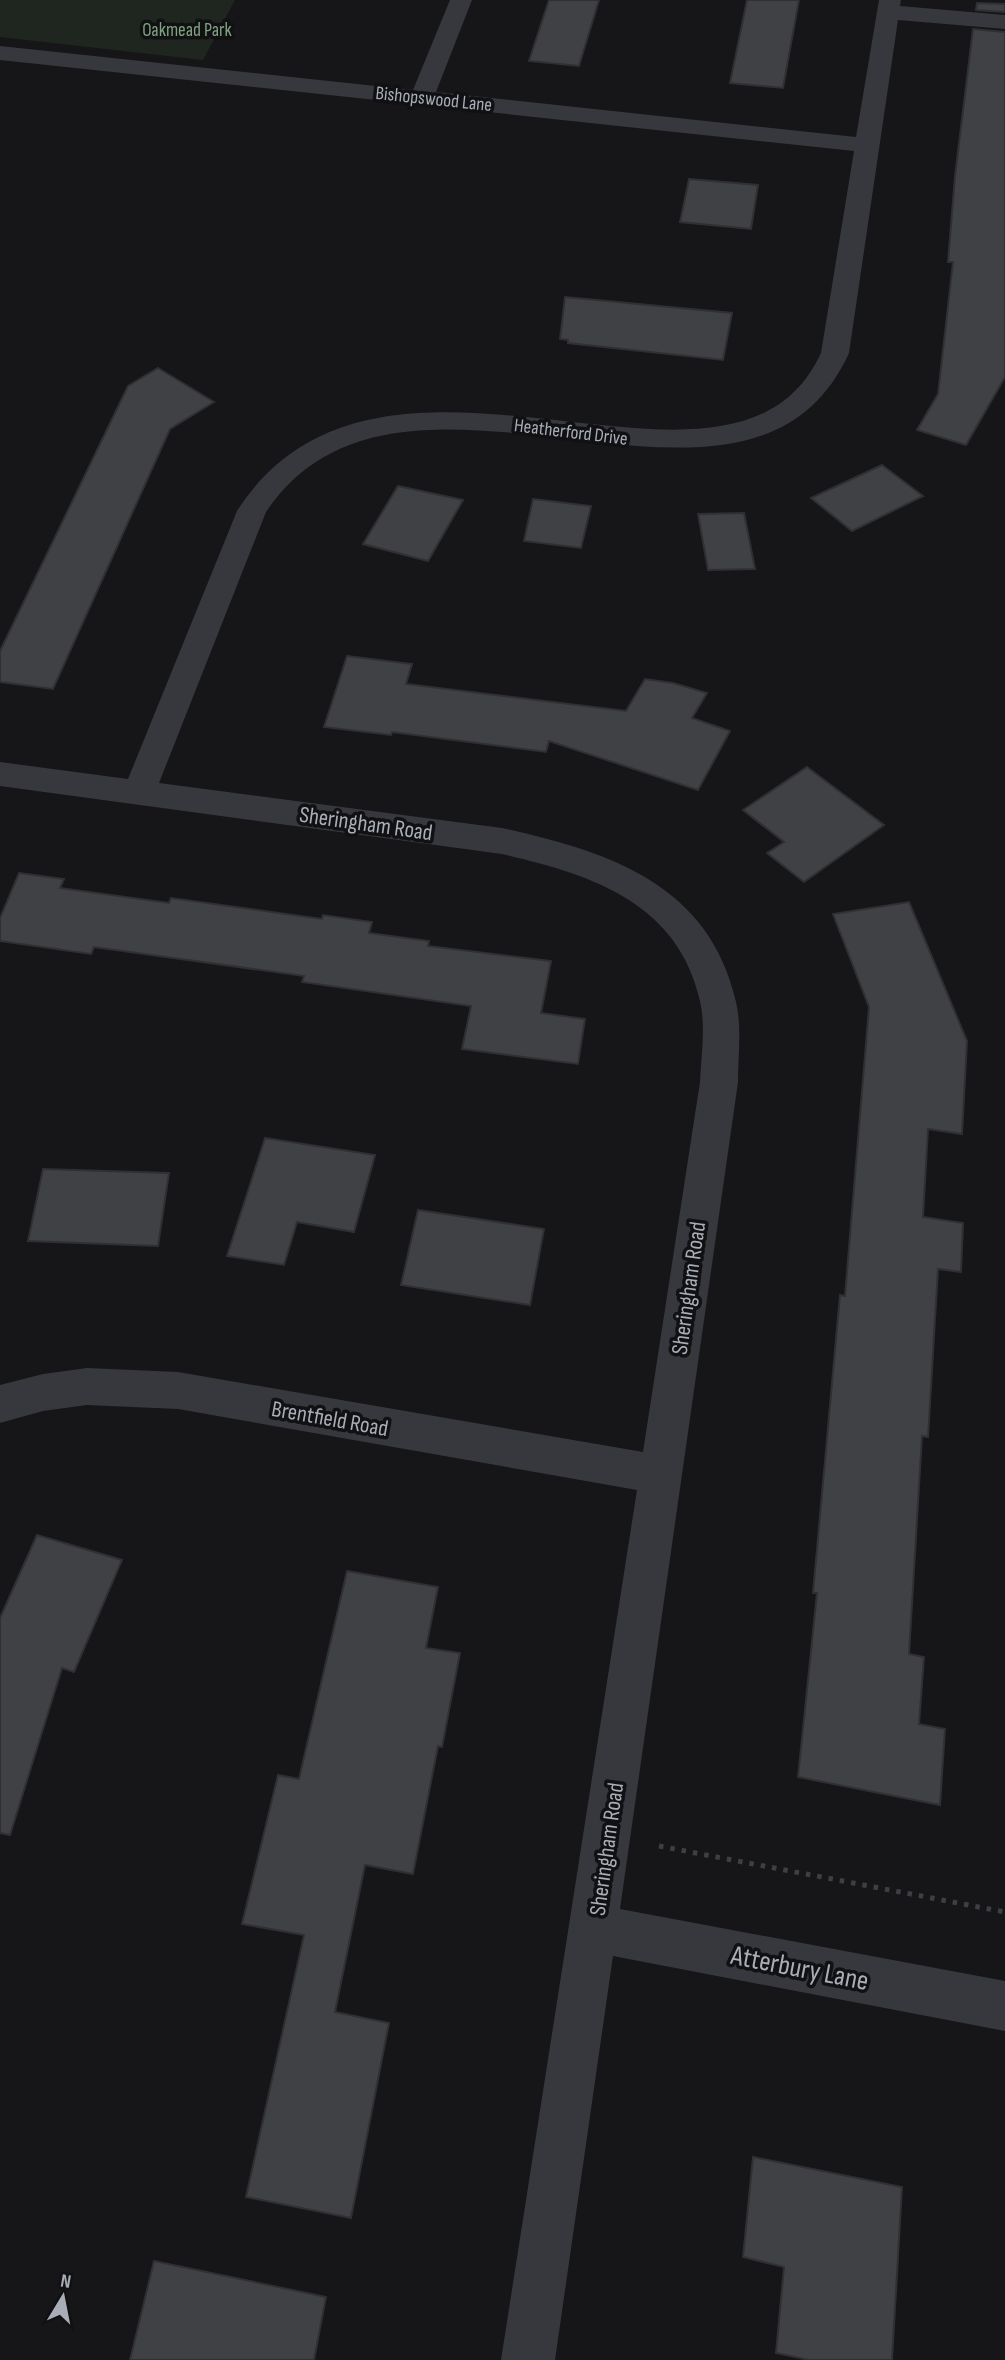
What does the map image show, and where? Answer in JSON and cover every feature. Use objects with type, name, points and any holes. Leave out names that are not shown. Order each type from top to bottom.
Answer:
[{"type":"street","points":[[422,97],[461,0]]},
{"type":"street","points":[[890,6],[1005,22]]},
{"type":"street","name":"Heatherford Drive","points":[[139,792],[252,510],[279,474],[320,446],[345,435],[386,423],[437,419],[499,422],[644,439],[705,438],[760,425],[802,400],[817,386],[835,353],[890,6]]},
{"type":"street","name":"Bishopswood Lane","points":[[0,53],[867,145]]},
{"type":"street","name":"Sheringham Road","points":[[0,774],[502,841],[567,855],[629,882],[657,900],[698,948],[707,966],[719,1004],[719,1082],[528,2360]]},
{"type":"street","name":"Brentfield Road","points":[[0,1404],[65,1388],[111,1385],[190,1393],[661,1475]]},
{"type":"street","name":"Atterbury Lane","points":[[594,1928],[1005,2006]]},
{"type":"path","points":[[647,1844],[1005,1912]]},
{"type":"green space","name":"Oakmead Park","points":[[0,0],[235,0],[203,60],[0,37]]},
{"type":"building","points":[[549,0],[599,0],[579,66],[529,61]]},
{"type":"building","points":[[747,0],[799,0],[783,88],[730,83]]},
{"type":"building","points":[[977,3],[1005,4],[1005,12],[976,10]]},
{"type":"building","points":[[973,29],[1005,32],[1005,377],[966,445],[917,430],[938,394],[953,262],[948,262],[955,176]]},
{"type":"building","points":[[689,179],[758,185],[751,229],[680,222]]},
{"type":"building","points":[[565,297],[732,313],[723,360],[568,343],[568,340],[560,339]]},
{"type":"building","points":[[158,368],[214,402],[170,429],[53,689],[0,682],[0,651],[128,386]]},
{"type":"building","points":[[882,465],[923,496],[852,531],[811,498]]},
{"type":"building","points":[[398,486],[463,500],[428,561],[363,544]]},
{"type":"building","points":[[533,499],[591,506],[581,548],[524,541]]},
{"type":"building","points":[[744,513],[755,569],[708,570],[698,514]]},
{"type":"building","points":[[347,656],[412,664],[406,684],[626,711],[645,679],[673,683],[707,693],[692,718],[730,731],[698,790],[549,741],[546,752],[392,732],[391,735],[324,727]]},
{"type":"building","points":[[807,767],[884,825],[804,882],[767,853],[784,842],[743,810]]},
{"type":"building","points":[[19,873],[64,879],[60,888],[169,903],[171,898],[322,919],[323,915],[372,922],[369,933],[429,941],[428,946],[551,961],[541,1013],[585,1019],[578,1064],[462,1049],[471,1006],[302,982],[304,976],[94,947],[91,954],[0,941],[0,918]]},
{"type":"building","points":[[909,902],[967,1041],[962,1134],[928,1129],[923,1217],[963,1223],[961,1272],[938,1269],[928,1437],[922,1436],[909,1654],[924,1657],[919,1724],[945,1729],[940,1805],[798,1777],[817,1593],[813,1593],[840,1295],[845,1296],[869,1007],[833,914]]},
{"type":"building","points":[[265,1138],[375,1155],[354,1232],[297,1222],[284,1265],[227,1256]]},
{"type":"building","points":[[43,1169],[169,1173],[158,1246],[28,1241]]},
{"type":"building","points":[[418,1210],[544,1229],[530,1305],[401,1285]]},
{"type":"building","points":[[37,1535],[122,1560],[74,1672],[62,1668],[10,1835],[0,1833],[0,1618]]},
{"type":"building","points":[[347,1571],[438,1587],[426,1648],[460,1653],[442,1747],[438,1746],[413,1874],[365,1865],[335,2012],[389,2023],[351,2218],[246,2197],[304,1935],[242,1924],[278,1775],[299,1779]]},
{"type":"building","points":[[753,2157],[902,2187],[892,2360],[809,2360],[776,2353],[784,2267],[743,2257]]},
{"type":"building","points":[[154,2261],[326,2297],[314,2360],[130,2360]]}]
